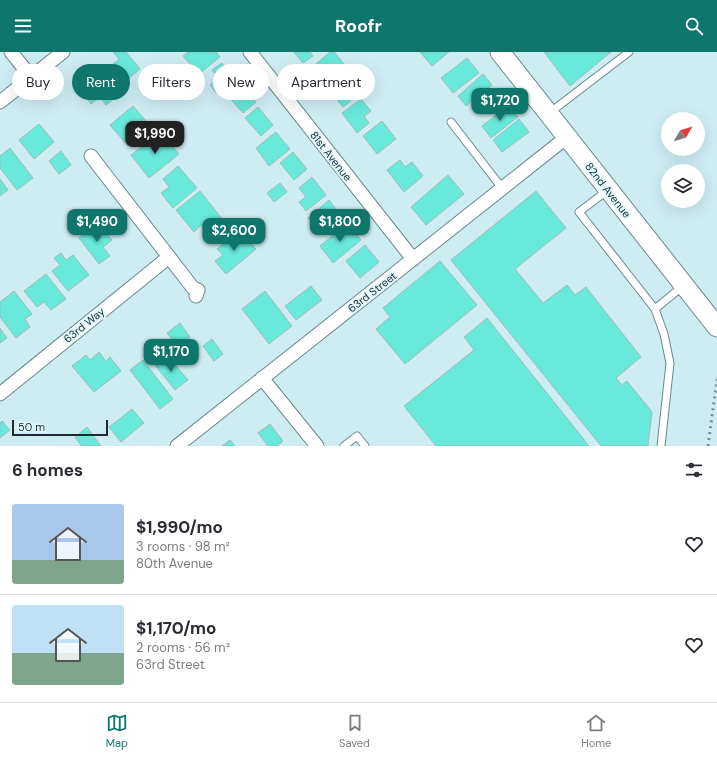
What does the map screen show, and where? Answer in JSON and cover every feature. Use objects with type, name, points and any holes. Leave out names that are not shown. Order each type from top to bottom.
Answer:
[{"type":"street","points":[[11,52],[21,64]]},
{"type":"street","points":[[48,64],[63,52]]},
{"type":"street","name":"81st Avenue","points":[[250,52],[413,259]]},
{"type":"street","name":"82nd Avenue","points":[[500,52],[717,327]]},
{"type":"street","points":[[0,102],[12,92]]},
{"type":"street","name":"63rd Street","points":[[177,446],[567,137]]},
{"type":"street","points":[[91,156],[169,257],[194,288],[198,290],[196,296]]},
{"type":"street","name":"63rd Way","points":[[0,394],[169,257]]},
{"type":"street","points":[[262,378],[317,446]]},
{"type":"lane","points":[[548,114],[629,52]]},
{"type":"lane","points":[[451,122],[502,188]]},
{"type":"lane","points":[[608,190],[579,212],[654,309],[664,334],[670,363],[661,446]]},
{"type":"lane","points":[[654,309],[684,286]]},
{"type":"lane","points":[[344,446],[357,436],[365,446]]},
{"type":"building","points":[[113,52],[126,52],[138,67],[138,71],[130,77],[130,64],[113,64],[119,59]]},
{"type":"building","points":[[188,52],[216,52],[220,57],[205,69],[205,64],[190,64],[183,56]]},
{"type":"building","points":[[294,52],[310,52],[313,56],[303,63]]},
{"type":"building","points":[[330,52],[334,52],[344,64],[316,64]]},
{"type":"building","points":[[420,52],[449,52],[432,66]]},
{"type":"building","points":[[544,52],[611,52],[570,86]]},
{"type":"building","points":[[467,58],[479,73],[453,93],[441,78]]},
{"type":"building","points":[[483,74],[492,85],[466,106],[458,96]]},
{"type":"building","points":[[88,100],[96,100],[91,104]]},
{"type":"building","points":[[102,100],[113,100],[106,105]]},
{"type":"building","points":[[231,100],[254,100],[256,102],[243,113]]},
{"type":"building","points":[[337,100],[352,100],[343,107]]},
{"type":"building","points":[[360,100],[362,100],[371,111],[364,116],[369,123],[357,133],[342,113]]},
{"type":"building","points":[[133,106],[151,127],[128,146],[110,125]]},
{"type":"building","points":[[508,106],[518,117],[491,138],[482,126]]},
{"type":"building","points":[[258,107],[273,125],[261,136],[245,118]]},
{"type":"building","points":[[519,119],[529,132],[502,152],[493,140]]},
{"type":"building","points":[[382,121],[396,139],[377,154],[363,136]]},
{"type":"building","points":[[39,124],[54,142],[34,159],[19,140]]},
{"type":"building","points":[[161,132],[179,154],[149,178],[131,155]]},
{"type":"building","points":[[276,132],[290,149],[269,166],[256,148]]},
{"type":"building","points":[[10,148],[33,178],[17,190],[0,168],[0,156]]},
{"type":"building","points":[[61,151],[71,165],[59,174],[49,161]]},
{"type":"building","points":[[293,152],[307,169],[294,180],[280,163]]},
{"type":"building","points":[[400,160],[405,167],[412,162],[423,176],[404,192],[387,170]]},
{"type":"building","points":[[178,166],[197,188],[173,208],[161,193],[169,187],[163,179]]},
{"type":"building","points":[[448,175],[464,194],[426,225],[411,207]]},
{"type":"building","points":[[312,177],[326,195],[306,211],[299,202],[306,197],[299,188]]},
{"type":"building","points":[[0,179],[8,190],[0,196]]},
{"type":"building","points":[[280,183],[287,192],[274,202],[267,193]]},
{"type":"building","points":[[200,191],[223,220],[207,233],[201,225],[194,232],[176,210]]},
{"type":"building","points":[[536,191],[566,228],[515,269],[543,303],[567,285],[575,295],[586,287],[641,357],[616,378],[622,385],[627,381],[652,412],[648,446],[601,446],[451,260]]},
{"type":"building","points":[[329,200],[336,209],[329,215],[336,224],[323,235],[308,218]]},
{"type":"building","points":[[99,223],[112,240],[103,247],[110,256],[99,264],[79,238]]},
{"type":"building","points":[[348,223],[361,240],[333,263],[320,246]]},
{"type":"building","points":[[239,230],[256,249],[226,274],[215,261],[223,255],[217,249]]},
{"type":"building","points":[[365,245],[379,262],[360,278],[346,261]]},
{"type":"building","points":[[61,253],[66,260],[73,255],[89,275],[68,291],[52,271],[60,265],[54,258]]},
{"type":"building","points":[[440,261],[477,305],[405,364],[376,329],[390,317],[383,308]]},
{"type":"building","points":[[46,274],[66,299],[51,310],[44,302],[37,307],[24,291]]},
{"type":"building","points":[[311,286],[322,300],[296,320],[285,306]]},
{"type":"building","points":[[14,291],[32,314],[25,319],[30,327],[16,338],[0,317],[0,302]]},
{"type":"building","points":[[265,291],[292,326],[269,344],[242,309]]},
{"type":"building","points":[[487,318],[589,446],[436,446],[404,406],[474,350],[464,337]]},
{"type":"building","points":[[180,323],[190,337],[178,347],[167,333]]},
{"type":"building","points":[[0,328],[7,338],[0,343]]},
{"type":"building","points":[[212,339],[223,354],[214,361],[203,346]]},
{"type":"building","points":[[99,352],[106,361],[110,357],[121,371],[94,392],[72,366],[86,355],[90,360]]},
{"type":"building","points":[[167,355],[188,380],[175,390],[155,365]]},
{"type":"building","points":[[143,360],[173,399],[160,409],[130,370]]},
{"type":"building","points":[[132,409],[144,423],[121,442],[109,427]]},
{"type":"building","points":[[2,421],[10,430],[0,438],[0,423]]},
{"type":"building","points":[[270,424],[283,441],[277,446],[268,446],[258,433]]},
{"type":"building","points":[[87,427],[101,446],[80,446],[81,445],[75,437]]},
{"type":"building","points":[[230,440],[235,446],[222,446]]},
{"type":"railway","points":[[708,446],[717,379]]}]
